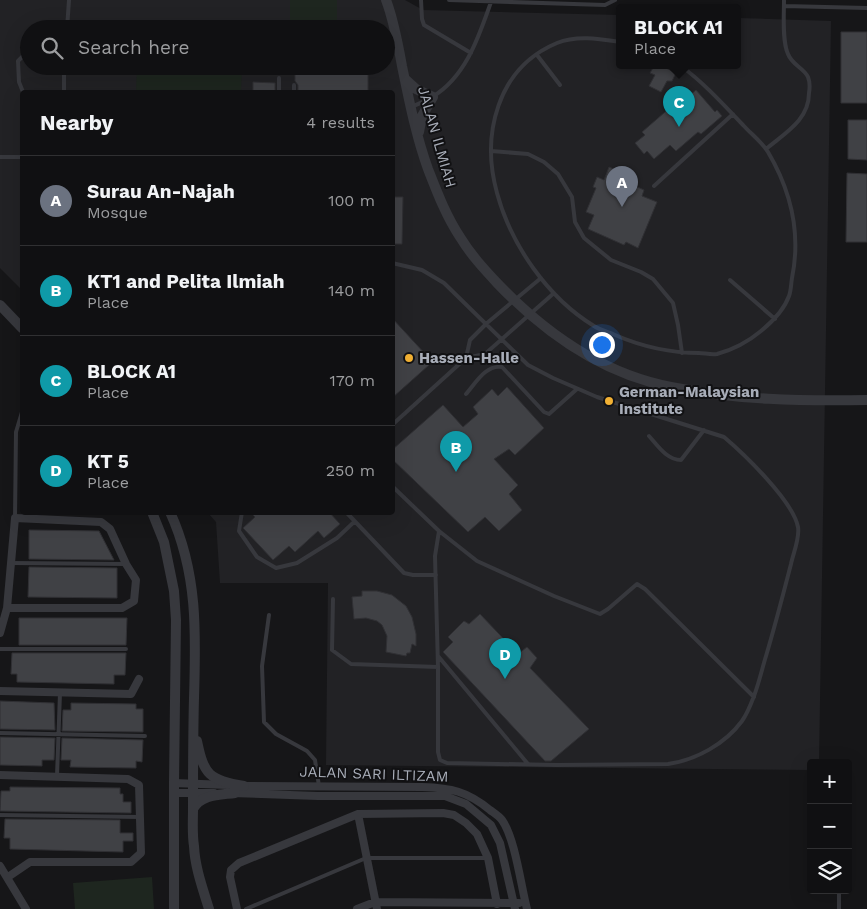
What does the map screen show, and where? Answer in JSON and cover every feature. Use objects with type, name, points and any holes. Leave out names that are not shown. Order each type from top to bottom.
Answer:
[{"type":"street","name":"JALAN ILMIAH","points":[[386,0],[392,20]]},
{"type":"street","name":"JALAN ILMIAH","points":[[395,30],[418,136],[439,198],[459,237],[477,262],[514,300],[549,331],[605,365],[642,380],[670,387],[744,398],[867,400]]},
{"type":"street","points":[[405,79],[416,89],[433,97],[422,116],[418,136]]},
{"type":"street","points":[[0,305],[20,326]]},
{"type":"street","points":[[153,515],[164,542],[174,591],[176,620],[174,909]]},
{"type":"street","points":[[171,515],[187,558],[192,591],[196,636],[192,788],[194,849],[199,876],[209,909]]},
{"type":"street","points":[[0,633],[7,608],[15,518],[101,522],[110,529],[126,564],[136,580],[134,601],[122,608],[7,608]]},
{"type":"street","points":[[0,691],[131,694],[139,679]]},
{"type":"street","points":[[193,723],[202,762],[207,771],[214,778],[244,786]]},
{"type":"street","points":[[0,775],[128,779],[139,785],[141,853],[131,862],[30,862],[8,877]]},
{"type":"street","name":"JALAN SARI ILTIZAM","points":[[174,788],[319,786],[447,788],[461,792],[474,798],[502,819],[511,841],[526,906]]},
{"type":"street","name":"JALAN SARI ILTIZAM","points":[[192,788],[235,793],[318,796],[445,796],[466,804],[491,825],[500,843],[514,906]]},
{"type":"street","points":[[193,809],[196,804],[209,796],[235,793]]},
{"type":"street","points":[[237,909],[230,877],[231,870],[239,863],[358,814],[442,812],[454,815],[477,834],[488,858],[497,904]]},
{"type":"street","points":[[358,814],[376,905]]},
{"type":"street","points":[[0,866],[26,909]]},
{"type":"street","points":[[357,909],[376,905],[497,904],[526,906]]},
{"type":"lane","points":[[68,20],[69,0]]},
{"type":"lane","points":[[421,0],[424,25],[471,53]]},
{"type":"lane","points":[[450,0],[605,5],[615,0]]},
{"type":"lane","points":[[766,149],[800,120],[806,111],[809,101],[810,85],[808,76],[793,63],[788,55],[784,0]]},
{"type":"lane","points":[[815,0],[815,6]]},
{"type":"lane","points":[[411,108],[433,97],[456,76],[479,38],[491,2]]},
{"type":"lane","points":[[784,6],[867,8]]},
{"type":"lane","points":[[616,41],[591,38],[558,42],[524,65],[509,81],[499,102],[492,128],[491,151],[496,193],[511,232],[541,278],[565,305],[595,327],[642,346],[682,353],[716,354],[751,340],[775,319],[789,297],[796,258],[796,233],[791,203],[778,170],[766,149],[701,81],[685,69]]},
{"type":"lane","points":[[537,55],[560,85]]},
{"type":"lane","points":[[20,59],[18,61],[21,90]]},
{"type":"lane","points":[[64,75],[64,90]]},
{"type":"lane","points":[[279,78],[279,90]]},
{"type":"lane","points":[[294,85],[294,90]]},
{"type":"lane","points":[[654,186],[733,114]]},
{"type":"lane","points":[[491,151],[528,154],[544,162],[558,174],[572,197],[575,222],[584,238],[611,260],[653,279],[673,303],[682,353]]},
{"type":"lane","points":[[0,157],[20,157]]},
{"type":"lane","points":[[395,264],[422,270],[444,283],[487,323],[528,366],[577,389],[724,437],[740,450],[774,489],[793,513],[799,528],[783,595],[754,697],[742,720],[727,736],[704,753],[679,762],[634,765],[447,763],[440,760],[438,752],[435,556],[439,531]]},
{"type":"lane","points":[[466,358],[470,340],[487,323],[541,278]]},
{"type":"lane","points":[[730,280],[775,319]]},
{"type":"lane","points":[[395,422],[466,358],[485,354],[554,293]]},
{"type":"lane","points":[[466,394],[488,370],[495,366],[502,367],[544,412],[549,414],[577,389]]},
{"type":"lane","points":[[15,518],[16,432],[20,419]]},
{"type":"lane","points":[[648,436],[666,455],[674,460],[681,460],[704,430]]},
{"type":"lane","points":[[395,489],[439,531],[477,561],[554,596],[600,614],[637,584],[645,589],[754,697]]},
{"type":"lane","points":[[242,515],[239,531],[257,557],[276,568],[297,563],[337,538],[354,522]]},
{"type":"lane","points":[[348,515],[404,573],[436,575]]},
{"type":"lane","points":[[11,563],[126,564]]},
{"type":"lane","points":[[333,599],[332,650],[351,664],[438,668]]},
{"type":"lane","points":[[269,615],[262,666],[264,722],[276,734],[307,751],[315,760],[319,786]]},
{"type":"lane","points":[[0,648],[126,649]]},
{"type":"lane","points":[[438,656],[528,764]]},
{"type":"lane","points":[[57,777],[60,693]]},
{"type":"lane","points":[[0,733],[144,736]]},
{"type":"lane","points":[[0,815],[141,817]]},
{"type":"lane","points":[[246,909],[366,858],[488,858]]},
{"type":"lane","points":[[838,909],[839,894]]},
{"type":"shaded area","name":"German-Malaysian Institute","points":[[0,0],[405,0],[423,10],[616,15],[616,69],[741,69],[741,18],[831,21],[819,759],[807,759],[807,770],[326,765],[328,583],[220,583],[216,522],[210,515],[395,515],[395,90],[20,90],[20,288],[0,268]]},
{"type":"shaded area","points":[[290,0],[337,0],[337,20],[290,20]]},
{"type":"shaded area","points":[[137,75],[242,75],[241,90],[136,90]]},
{"type":"shaded area","points":[[152,877],[154,909],[75,909],[73,883]]},
{"type":"building","points":[[841,32],[867,32],[867,103],[841,103]]},
{"type":"building","points":[[652,69],[668,69],[676,73],[672,81],[667,81],[661,92],[649,86],[655,75],[650,73]]},
{"type":"building","points":[[295,75],[368,75],[368,90],[298,90],[298,85],[295,81]]},
{"type":"building","points":[[253,82],[275,83],[275,90],[253,90]]},
{"type":"building","points":[[696,90],[715,112],[717,110],[722,116],[701,134],[698,132],[676,151],[670,145],[654,159],[647,151],[644,154],[635,143],[645,135],[642,132],[672,106],[675,108]]},
{"type":"building","points":[[848,120],[867,120],[867,160],[848,159]]},
{"type":"building","points":[[609,167],[635,178],[633,185],[644,190],[642,196],[657,202],[638,248],[626,242],[624,245],[588,229],[594,215],[586,212],[596,188],[593,187],[597,177],[604,180]]},
{"type":"building","points":[[847,173],[867,174],[867,242],[846,242]]},
{"type":"building","points":[[395,197],[403,197],[402,244],[395,244]]},
{"type":"building","name":"Hassen-Halle","points":[[395,321],[427,356],[424,359],[429,365],[395,395]]},
{"type":"building","points":[[507,387],[544,428],[515,455],[509,449],[494,459],[518,485],[509,494],[522,510],[499,531],[485,517],[468,532],[395,462],[395,447],[443,405],[463,427],[478,414],[473,407],[492,389],[498,396]]},
{"type":"building","points":[[253,515],[332,515],[340,524],[324,538],[318,531],[295,552],[289,546],[273,560],[243,528],[255,517]]},
{"type":"building","points":[[29,530],[99,531],[114,560],[29,559]]},
{"type":"building","points":[[29,567],[117,568],[117,598],[28,597]]},
{"type":"building","points":[[362,591],[377,591],[392,595],[406,606],[412,617],[416,634],[416,646],[412,644],[410,653],[407,653],[406,656],[386,652],[387,636],[382,625],[377,621],[366,618],[354,619],[352,597],[362,596]]},
{"type":"building","points":[[480,614],[518,654],[527,647],[537,658],[530,668],[589,729],[551,761],[545,761],[443,652],[453,642],[448,637],[464,621],[469,624]]},
{"type":"building","points":[[19,618],[127,618],[126,645],[19,645]]},
{"type":"building","points":[[12,653],[126,653],[125,675],[114,675],[114,684],[17,682],[17,674],[11,674]]},
{"type":"building","points":[[0,701],[54,703],[55,730],[0,729]]},
{"type":"building","points":[[71,703],[136,704],[136,709],[143,709],[143,732],[62,731],[63,710],[71,710]]},
{"type":"building","points":[[0,737],[55,738],[54,760],[42,760],[42,766],[0,765]]},
{"type":"building","points":[[62,738],[143,740],[142,762],[136,761],[136,768],[70,767],[71,760],[61,760]]},
{"type":"building","points":[[10,787],[120,788],[120,794],[123,794],[123,802],[131,802],[131,813],[0,811],[1,791],[10,791]]},
{"type":"building","points":[[5,819],[120,820],[120,833],[133,833],[133,841],[123,841],[123,852],[10,849],[10,838],[4,838]]},
{"type":"place","name":"BLOCK A1","points":[[679,127]]},
{"type":"place","name":"Surau An-Najah","points":[[622,207]]},
{"type":"place","name":"Hassen-Halle","points":[[409,358]]},
{"type":"place","name":"German-Malaysian Institute","points":[[609,401]]},
{"type":"place","name":"KT1 and Pelita Ilmiah","points":[[456,472]]},
{"type":"place","name":"KT 5","points":[[505,679]]}]
